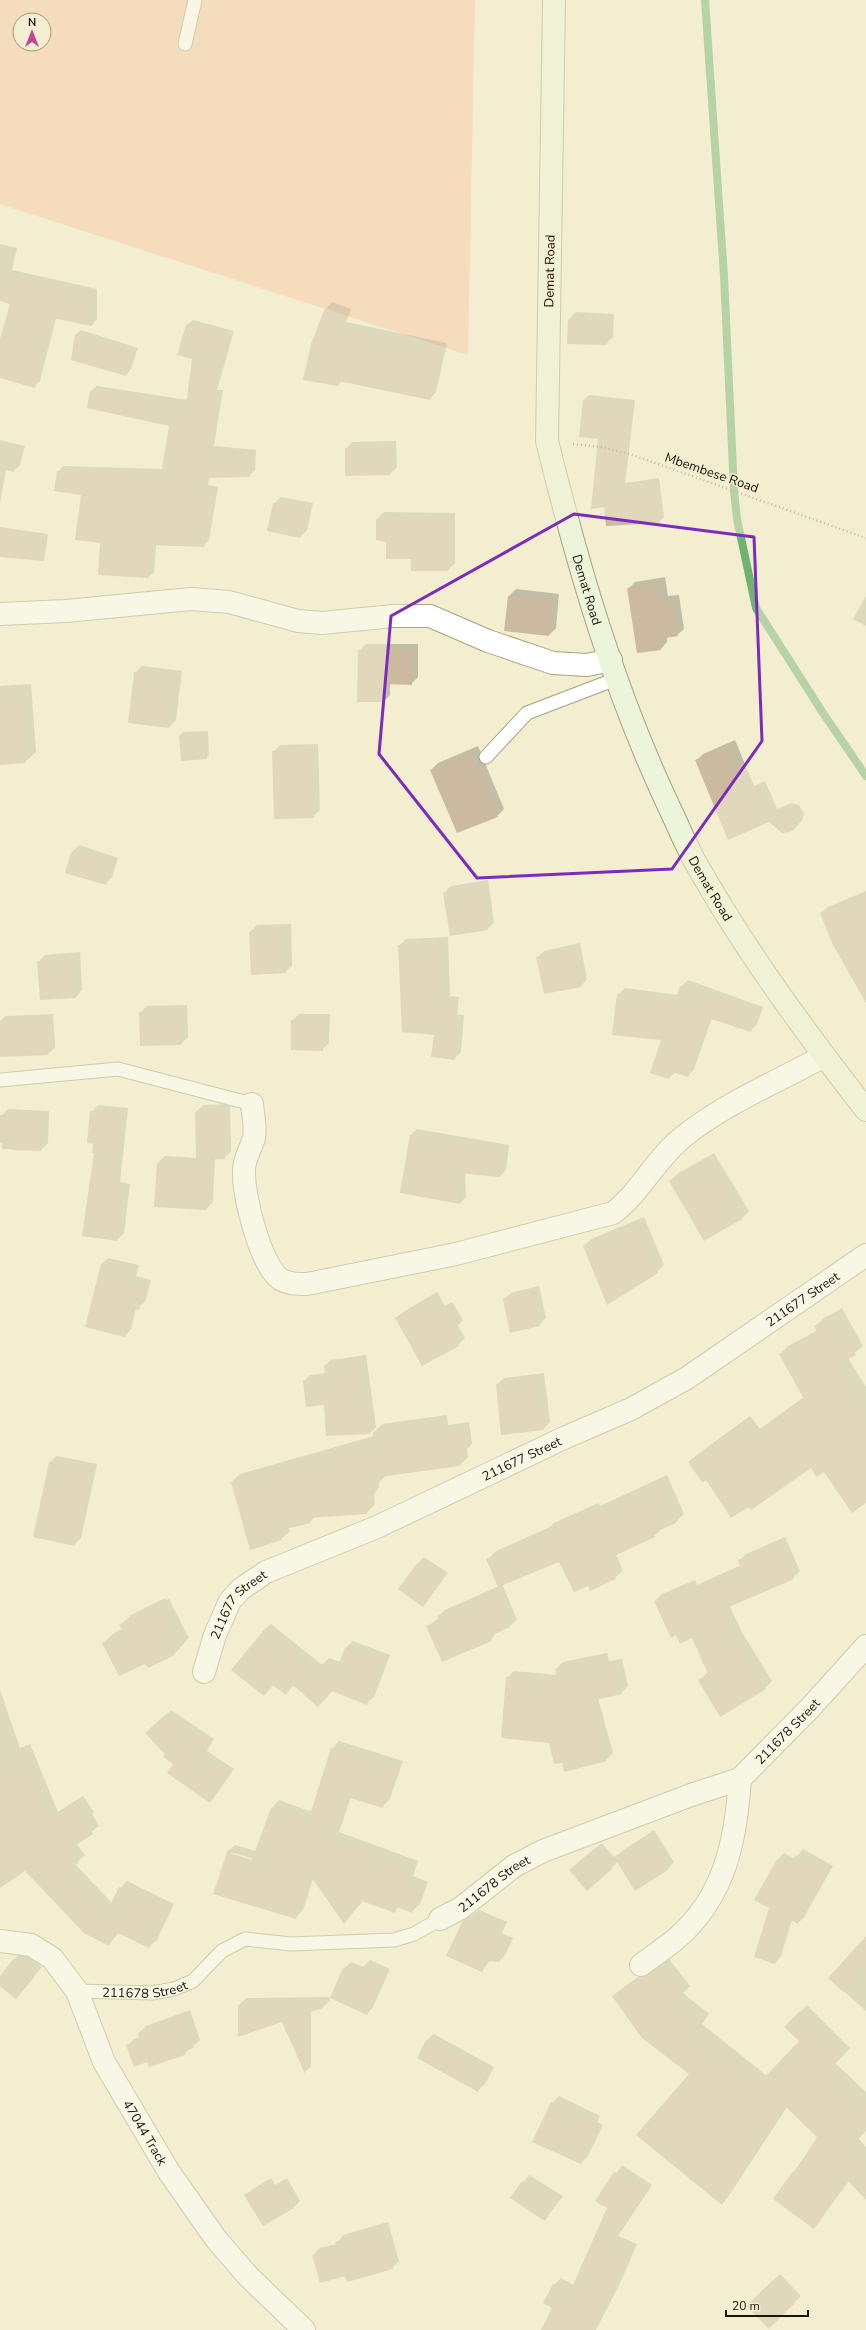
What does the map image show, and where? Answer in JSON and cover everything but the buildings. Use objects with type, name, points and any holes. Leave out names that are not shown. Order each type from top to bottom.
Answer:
[{"type":"street","name":"Demat Road","points":[[554,0],[547,441],[564,508],[613,669],[657,782],[700,871],[738,934],[824,1056],[866,1110]]},
{"type":"street","points":[[0,614],[66,611],[191,599],[229,602],[298,621],[322,623],[394,616],[430,616],[488,641],[553,663],[587,665],[613,669]]},
{"type":"street","points":[[252,1104],[254,1137],[244,1169],[244,1184],[266,1262],[279,1278],[290,1284],[307,1284],[448,1256],[613,1213],[626,1204],[683,1137],[728,1108],[824,1056]]},
{"type":"street","name":"211677 Street","points":[[204,1672],[215,1635],[230,1601],[241,1589],[266,1572],[377,1527],[564,1438],[631,1409],[687,1378],[866,1255]]},
{"type":"street","name":"211678 Street","points":[[440,1918],[461,1908],[514,1866],[543,1850],[691,1795],[740,1779],[810,1708],[866,1646]]},
{"type":"street","points":[[641,1965],[676,1939],[702,1910],[721,1881],[730,1853],[740,1779]]},
{"type":"street","name":"47044 Track","points":[[0,1941],[31,1945],[52,1958],[77,1992],[104,2062],[169,2172],[216,2239],[248,2276],[304,2330]]},
{"type":"lane","points":[[185,44],[195,0]]},
{"type":"lane","points":[[486,757],[527,712],[613,669]]},
{"type":"lane","points":[[0,1080],[118,1069],[252,1104]]},
{"type":"lane","name":"211678 Street","points":[[77,1992],[152,1993],[174,1989],[193,1981],[222,1951],[234,1943],[245,1939],[291,1944],[394,1940],[414,1934],[440,1918]]},
{"type":"path","name":"Mbembese Road","points":[[547,441],[601,447],[630,454],[866,538]]},
{"type":"highlighted area","points":[[574,514],[754,537],[762,741],[672,869],[477,878],[379,754],[391,616]]},
{"type":"shaded area","points":[[0,0],[475,0],[468,355],[0,204]]},
{"type":"waterway","points":[[705,0],[724,276],[734,491],[737,519],[756,608],[823,713],[866,776]]}]
